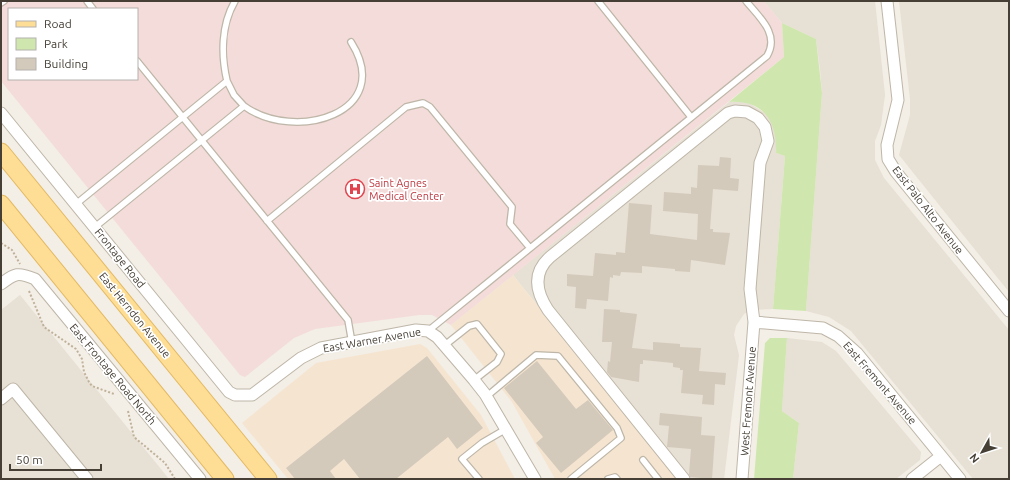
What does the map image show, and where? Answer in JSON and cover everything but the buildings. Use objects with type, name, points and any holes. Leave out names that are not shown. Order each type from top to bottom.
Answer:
[{"type":"main road","name":"East Herndon Avenue","points":[[1,152],[268,479]]},
{"type":"main road","points":[[1,204],[225,479]]},
{"type":"street","name":"East Palo Alto Avenue","points":[[887,1],[898,100],[887,145],[888,159],[896,172],[1009,311]]},
{"type":"street","name":"West Fremont Avenue","points":[[684,479],[548,310],[540,298],[537,279],[541,268],[550,257],[728,113],[735,111],[747,112],[758,118],[765,128],[768,141],[760,163],[750,290],[754,322],[742,479]]},
{"type":"street","name":"Frontage Road","points":[[1,113],[229,392],[243,396]]},
{"type":"street","points":[[1,284],[12,276],[22,274]]},
{"type":"street","name":"East Frontage Road North","points":[[22,274],[35,279],[200,479]]},
{"type":"street","name":"East Fremont Avenue","points":[[754,322],[823,328],[838,336],[857,353],[960,479]]},
{"type":"street","name":"East Warner Avenue","points":[[243,396],[252,395],[264,388],[295,363],[313,351],[416,330],[428,331],[445,345],[474,380],[506,429],[535,479]]},
{"type":"street","points":[[1,399],[13,389],[87,479]]},
{"type":"street","points":[[912,479],[941,456]]},
{"type":"lane","points":[[234,1],[227,15],[224,27],[224,66],[227,81],[234,95],[244,106],[270,120],[291,123],[319,120],[338,112],[356,96],[364,77],[364,68],[352,42]]},
{"type":"lane","points":[[598,1],[691,117]]},
{"type":"lane","points":[[428,331],[767,56],[770,51],[771,33],[746,1]]},
{"type":"lane","points":[[138,62],[348,320],[352,343]]},
{"type":"lane","points":[[76,204],[227,81]]},
{"type":"lane","points":[[267,221],[398,114],[406,108],[418,103],[423,103],[430,106],[512,207],[510,224],[530,248]]},
{"type":"lane","points":[[95,227],[244,106]]},
{"type":"lane","points":[[445,345],[469,326],[477,324],[502,354],[497,362],[474,380]]},
{"type":"lane","points":[[486,397],[536,355],[558,356],[617,428],[621,438],[571,479]]},
{"type":"lane","points":[[478,479],[462,459],[482,443],[506,429]]},
{"type":"lane","points":[[643,460],[658,479]]},
{"type":"lane","points":[[608,479],[615,477],[617,479]]},
{"type":"path","points":[[1,243],[12,250],[19,261],[22,274],[44,327],[76,349],[82,359],[84,372],[92,386],[116,394]]},
{"type":"path","points":[[128,408],[129,423],[134,437],[165,463],[175,479]]},
{"type":"shaded area","name":"Saint Agnes Medical Center","points":[[1,1],[764,1],[782,23],[784,57],[451,325],[432,315],[419,315],[315,329],[294,338],[245,377],[240,375],[1,81]]},
{"type":"shaded area","points":[[764,1],[875,1],[885,95],[881,125],[875,141],[875,160],[884,178],[1009,330],[1009,479],[973,479],[851,331],[829,317],[806,311],[822,93],[816,39],[782,23]]},
{"type":"shaded area","points":[[899,1],[1009,1],[1009,292],[899,155],[910,115],[910,99]]},
{"type":"shaded area","points":[[729,102],[747,102],[767,114],[773,123],[776,138],[776,153],[785,156],[773,309],[751,310],[744,314],[736,326],[734,335],[739,355],[724,479],[678,479],[513,275]]},
{"type":"shaded area","points":[[513,275],[678,479],[555,479],[512,402],[451,325]]},
{"type":"shaded area","points":[[20,295],[169,479],[1,479],[1,310]]},
{"type":"shaded area","points":[[787,338],[822,342],[836,351],[921,452],[920,460],[896,479],[793,479],[799,423],[782,411]]},
{"type":"shaded area","points":[[420,344],[427,348],[481,415],[515,479],[288,479],[242,423],[316,363]]},
{"type":"green space","points":[[782,23],[816,39],[822,93],[806,311],[773,309],[785,156],[776,153],[776,142],[771,122],[760,109],[741,102],[729,102],[784,57]]},
{"type":"green space","points":[[770,338],[787,338],[782,411],[799,423],[793,479],[754,479],[765,343]]},
{"type":"place","name":"Saint Agnes Medical Center","points":[[355,189]]}]
